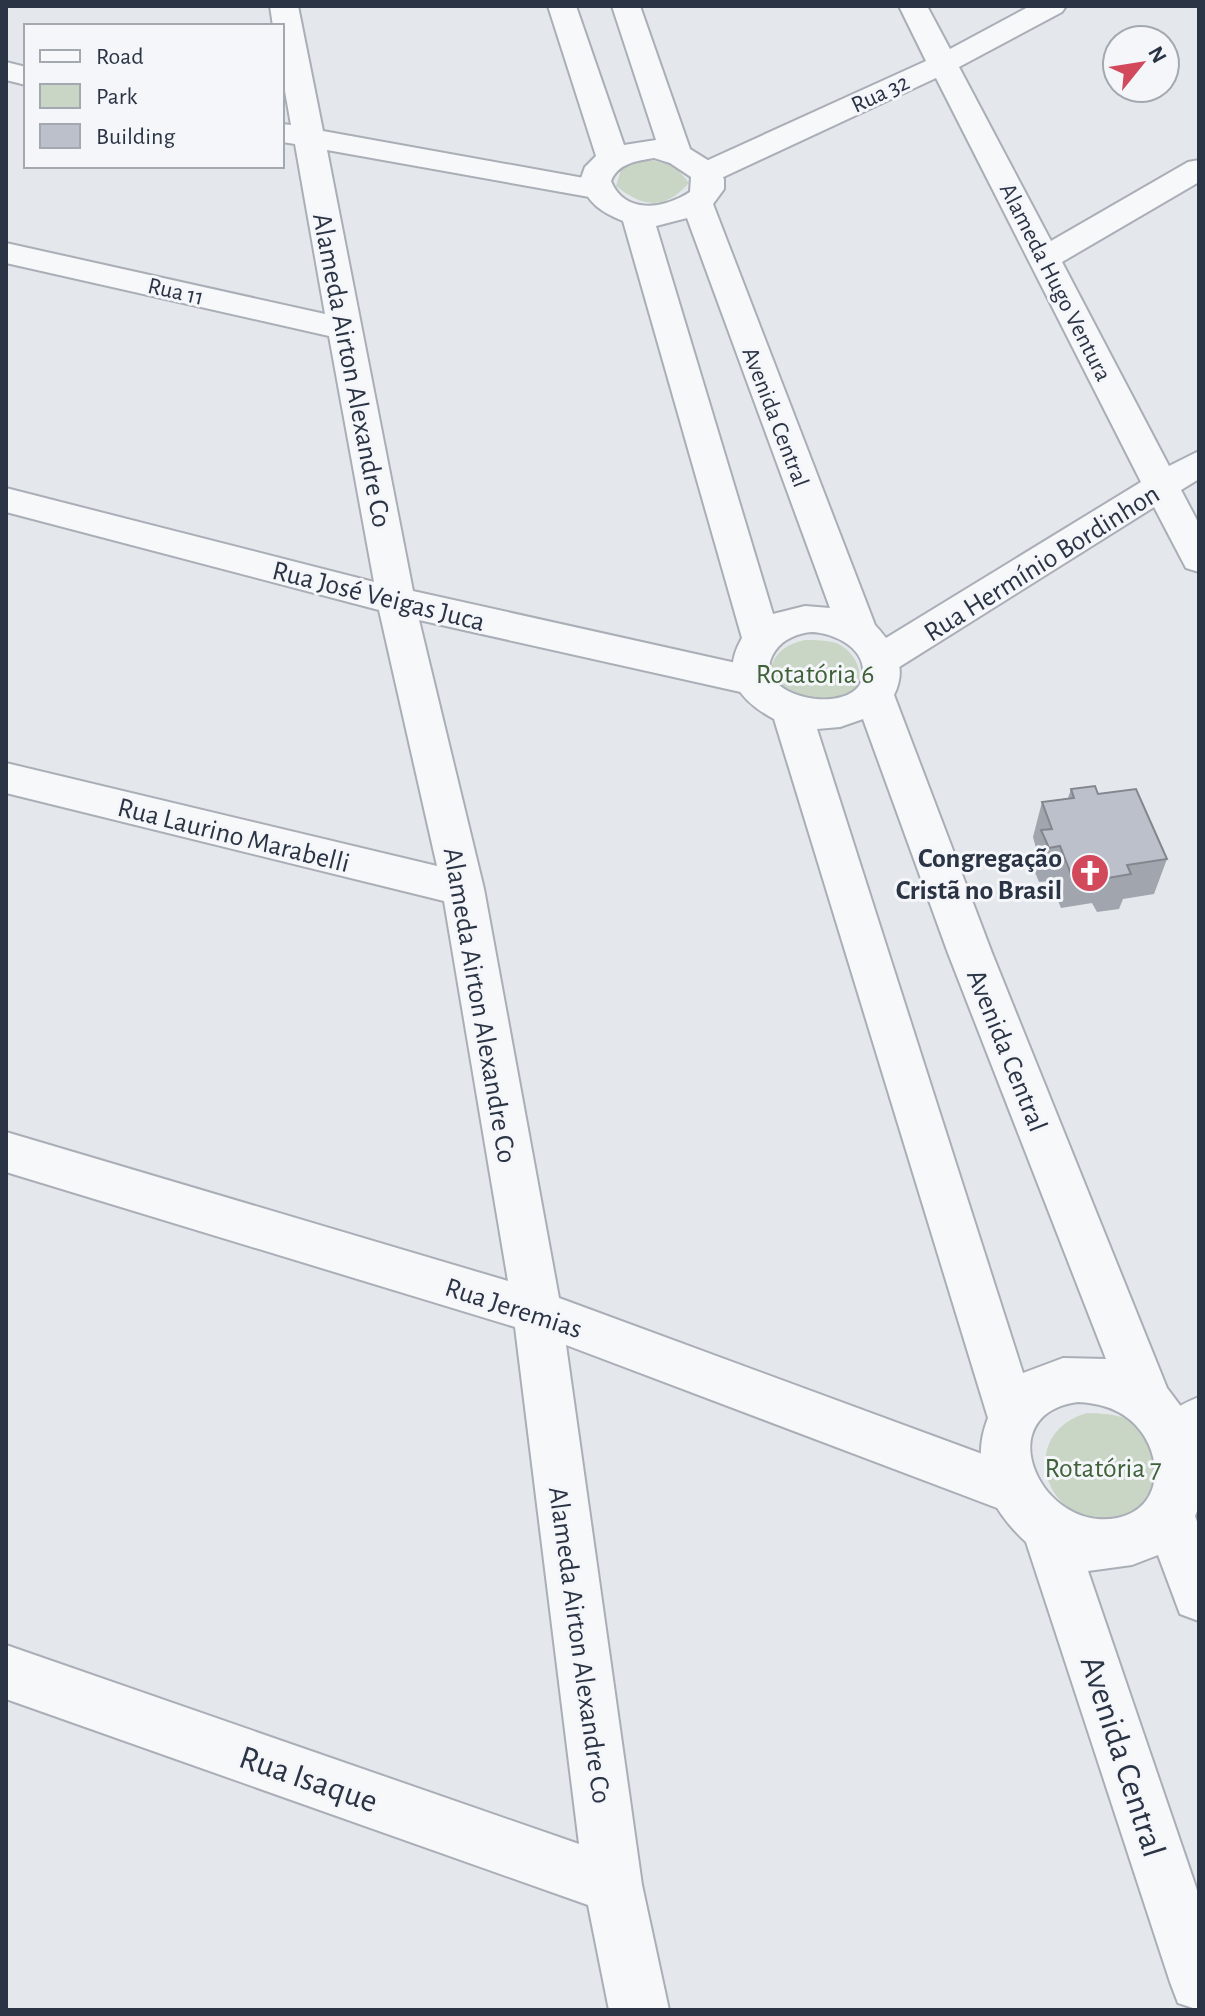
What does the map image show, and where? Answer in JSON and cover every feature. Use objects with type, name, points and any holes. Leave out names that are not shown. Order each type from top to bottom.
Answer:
[{"type":"street","name":"Alameda Airton Alexandre Co","points":[[284,6],[296,136],[345,329],[396,601],[463,889],[537,1312],[613,1885],[639,2010]]},
{"type":"street","points":[[562,6],[612,157]]},
{"type":"street","points":[[626,6],[675,152]]},
{"type":"street","name":"Alameda Hugo Ventura","points":[[913,6],[1199,559]]},
{"type":"street","name":"Rua 32","points":[[701,188],[1052,6]]},
{"type":"street","points":[[296,136],[595,189]]},
{"type":"street","points":[[643,150],[675,152],[694,161],[701,188],[681,211],[637,215],[618,210],[595,189],[594,178],[600,167],[612,157],[643,150]]},
{"type":"street","points":[[1044,259],[1199,169]]},
{"type":"street","name":"Avenida Central","points":[[701,188],[871,662],[970,953],[1174,1422]]},
{"type":"street","points":[[637,215],[761,638]]},
{"type":"street","name":"Rua 11","points":[[6,253],[345,329]]},
{"type":"street","name":"Rua Hermínio Bordinhon","points":[[871,662],[1199,463]]},
{"type":"street","name":"Rua José Veigas Juca","points":[[6,500],[396,601],[754,681]]},
{"type":"street","points":[[806,619],[834,621],[871,662],[859,707],[838,714],[814,715],[791,710],[768,698],[754,681],[750,659],[761,638],[780,625],[806,619]]},
{"type":"street","points":[[791,710],[1012,1416]]},
{"type":"street","name":"Rua Laurino Marabelli","points":[[6,778],[463,889]]},
{"type":"street","name":"Rua Jeremias","points":[[6,1152],[537,1312],[1013,1489]]},
{"type":"street","points":[[1072,1378],[1111,1383],[1174,1422],[1182,1467],[1180,1494],[1169,1516],[1136,1542],[1092,1546],[1048,1529],[1013,1489],[1003,1452],[1012,1416],[1036,1390],[1072,1378]]},
{"type":"street","points":[[1169,1516],[1199,1595]]},
{"type":"street","name":"Avenida Central","points":[[1048,1529],[1199,1982]]},
{"type":"street","name":"Rua Isaque","points":[[6,1672],[613,1885]]},
{"type":"green space","points":[[650,160],[675,166],[689,183],[671,198],[654,203],[635,199],[616,186],[621,170],[632,163]]},
{"type":"green space","name":"Rotatória 6","points":[[805,640],[836,643],[852,656],[860,674],[856,692],[849,699],[833,703],[783,695],[769,674],[771,667],[781,651]]},
{"type":"green space","name":"Rotatória 7","points":[[1087,1413],[1120,1416],[1131,1421],[1153,1446],[1166,1475],[1140,1522],[1090,1520],[1067,1508],[1055,1494],[1045,1463],[1048,1447],[1055,1433],[1068,1421]]},
{"type":"building","points":[[1095,786],[1098,794],[1136,789],[1167,859],[1127,865],[1131,874],[1108,878],[1103,869],[1071,874],[1060,846],[1049,848],[1041,830],[1052,829],[1042,802],[1074,798],[1071,789]]},
{"type":"place","name":"Congregação Cristã no Brasil","points":[[1090,873]]}]
